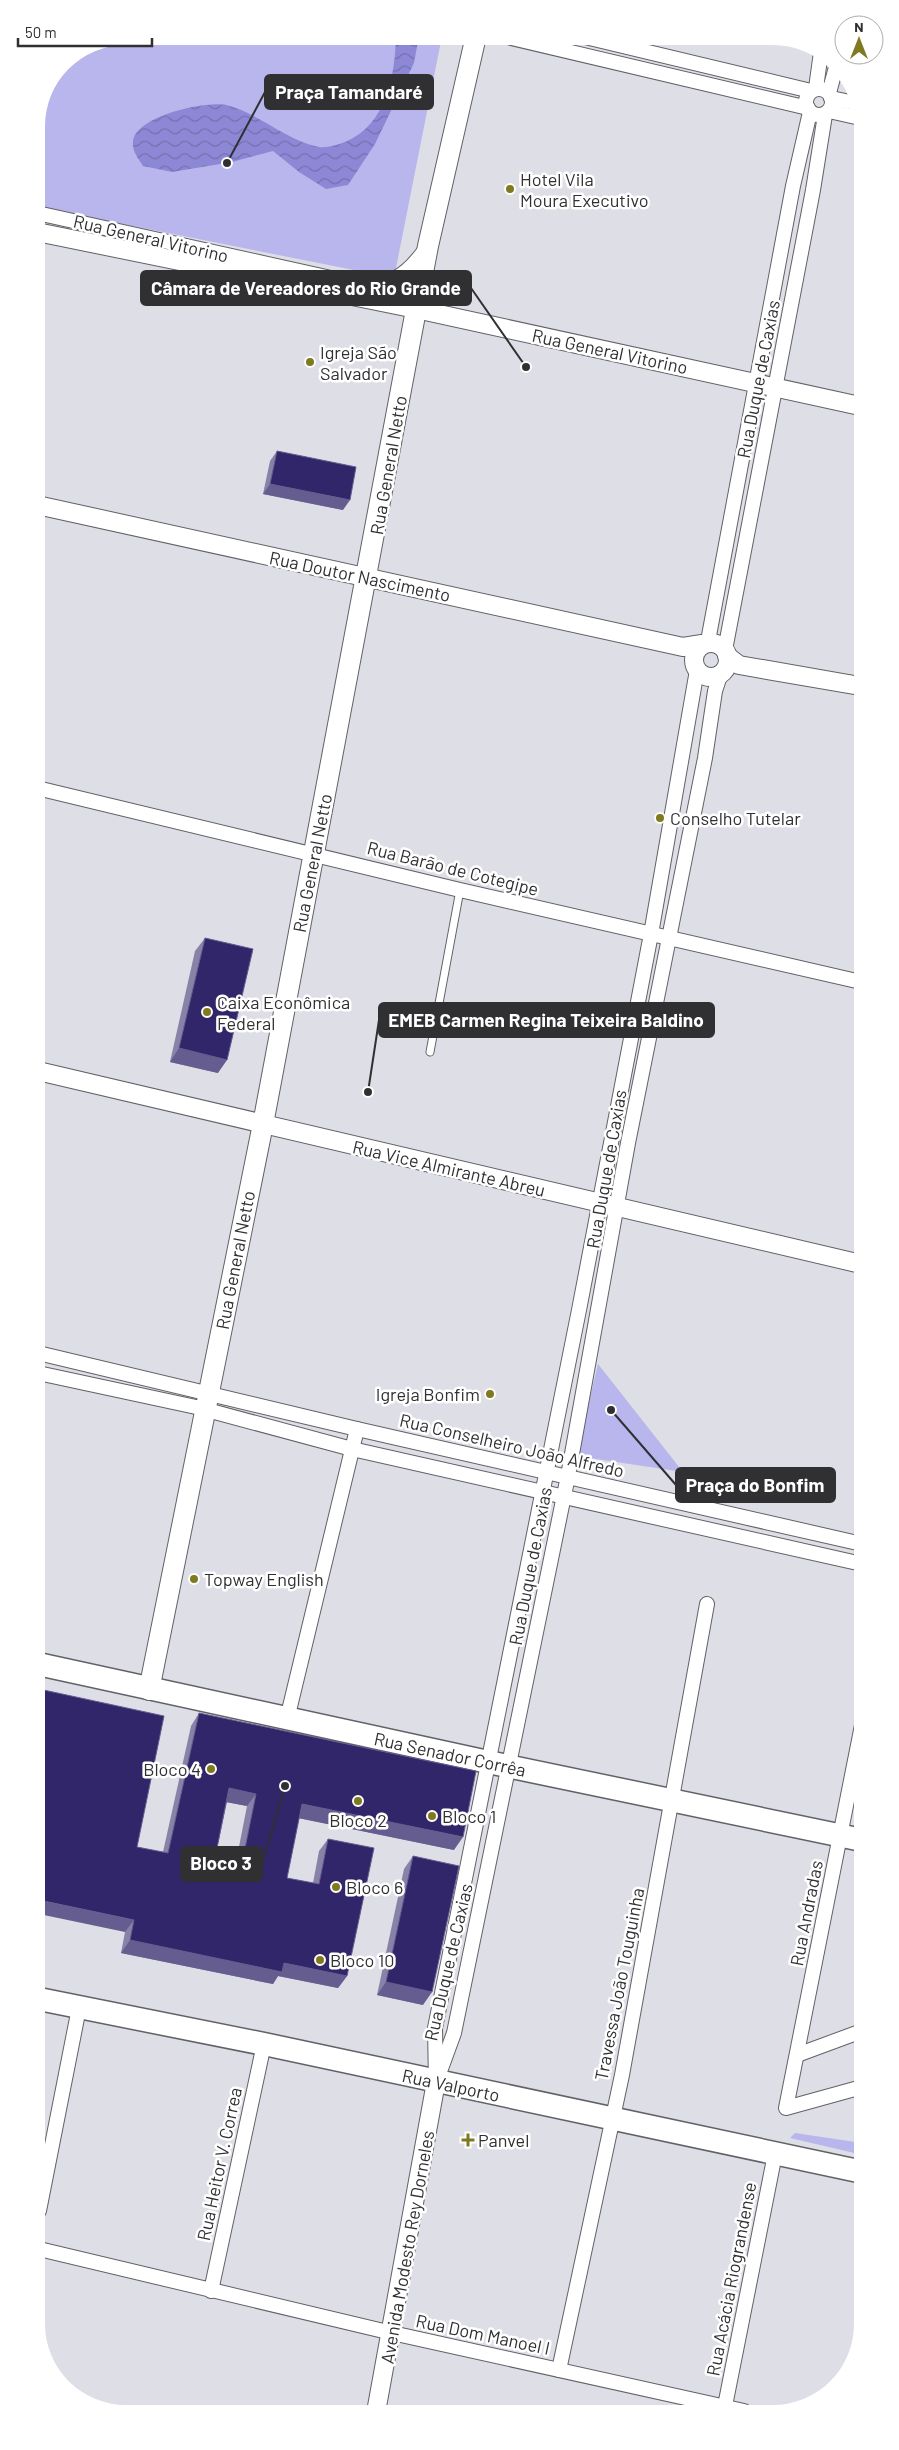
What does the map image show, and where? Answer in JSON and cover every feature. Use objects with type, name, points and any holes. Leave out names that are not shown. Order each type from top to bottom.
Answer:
[{"type":"main road","name":"Rua General Netto","points":[[149,1690],[263,1124],[428,246],[474,45]]},
{"type":"main road","name":"Rua Senador Corrêa","points":[[45,1666],[149,1690],[672,1801],[852,1837]]},
{"type":"main road","name":"Rua Valporto","points":[[45,2000],[264,2044],[854,2170]]},
{"type":"street","points":[[540,45],[809,110],[815,116],[823,100]]},
{"type":"street","points":[[615,45],[823,100],[850,103]]},
{"type":"street","name":"Rua Duque de Caxias","points":[[436,2082],[435,2028],[470,1864],[534,1638],[545,1587],[568,1476],[628,1144],[705,758],[715,690],[727,663],[739,576],[814,190],[823,100],[821,62]]},
{"type":"street","name":"Rua Duque de Caxias","points":[[823,100],[834,73]]},
{"type":"street","points":[[823,100],[853,115]]},
{"type":"street","name":"Rua Duque de Caxias","points":[[705,643],[722,571],[770,305],[809,110],[807,102],[823,100]]},
{"type":"street","points":[[793,186],[814,190]]},
{"type":"street","name":"Rua General Vitorino","points":[[45,215],[349,282],[390,280],[405,275],[428,246]]},
{"type":"street","name":"Rua General Vitorino","points":[[45,234],[416,309],[854,405]]},
{"type":"street","points":[[776,278],[796,284]]},
{"type":"street","points":[[770,305],[790,311]]},
{"type":"street","points":[[745,442],[765,445]]},
{"type":"street","points":[[737,486],[756,489]]},
{"type":"street","name":"Rua Doutor Nascimento","points":[[45,507],[683,648],[705,643]]},
{"type":"street","points":[[730,524],[749,526]]},
{"type":"street","points":[[722,571],[739,576]]},
{"type":"street","points":[[696,667],[695,656],[705,643],[720,644],[727,663]]},
{"type":"street","points":[[683,648],[696,667],[708,679],[727,663],[854,685]]},
{"type":"street","name":"Rua Duque de Caxias","points":[[436,2082],[454,2032],[498,1764],[514,1632],[579,1310],[651,934],[684,754],[696,667]]},
{"type":"street","points":[[684,754],[705,758]]},
{"type":"street","name":"Rua Barão de Cotegipe","points":[[45,790],[460,890],[854,980]]},
{"type":"street","points":[[666,850],[686,854]]},
{"type":"street","points":[[635,1018],[652,1022]]},
{"type":"street","name":"Rua Vice Almirante Abreu","points":[[45,1073],[854,1262]]},
{"type":"street","points":[[611,1141],[628,1144]]},
{"type":"street","points":[[579,1310],[598,1314]]},
{"type":"street","name":"Rua Conselheiro João Alfredo","points":[[45,1355],[207,1401],[286,1431],[352,1449],[854,1562]]},
{"type":"street","points":[[62,1378],[67,1360]]},
{"type":"street","name":"Rua Conselheiro João Alfredo","points":[[45,1374],[291,1413],[854,1542]]},
{"type":"street","points":[[286,1431],[291,1413]]},
{"type":"street","points":[[287,1719],[357,1429]]},
{"type":"street","points":[[453,1472],[458,1451]]},
{"type":"street","points":[[722,1532],[727,1512]]},
{"type":"street","points":[[794,1548],[798,1530]]},
{"type":"street","points":[[524,1582],[545,1587]]},
{"type":"street","name":"Travessa João Touguinha","points":[[559,2370],[612,2120],[707,1604]]},
{"type":"street","points":[[514,1632],[534,1638]]},
{"type":"street","name":"Rua Andradas","points":[[854,1815],[852,1837],[797,2055],[786,2108],[854,2090]]},
{"type":"street","points":[[45,2181],[79,2008]]},
{"type":"street","points":[[797,2055],[854,2034]]},
{"type":"street","name":"Rua Heitor V. Correa","points":[[211,2291],[264,2044]]},
{"type":"street","name":"Avenida Modesto Rey Dorneles","points":[[377,2405],[436,2082]]},
{"type":"street","name":"Rua Acácia Riograndense","points":[[725,2405],[775,2154]]},
{"type":"street","name":"Rua Dom Manoel I","points":[[45,2250],[211,2291],[707,2405]]},
{"type":"lane","points":[[430,1052],[460,890]]},
{"type":"shaded area","points":[[126,45],[440,45],[394,278],[45,209],[45,121],[53,90],[73,65],[85,56],[95,51]]},
{"type":"shaded area","points":[[598,1364],[683,1472],[576,1456]]},
{"type":"shaded area","points":[[795,2133],[854,2142],[854,2153],[790,2138]]},
{"type":"water","points":[[395,45],[417,45],[414,63],[375,144],[348,185],[326,189],[299,172],[273,151],[232,162],[172,172],[143,166],[134,151],[133,142],[137,133],[145,125],[172,112],[216,104],[226,105],[250,114],[307,144],[326,147],[345,142],[359,134],[379,112],[386,98],[390,83]]},
{"type":"building","points":[[277,451],[356,467],[350,500],[270,484]]},
{"type":"building","name":"Caixa Econômica Federal","points":[[205,938],[253,949],[227,1060],[179,1048]]},
{"type":"building","points":[[45,1690],[164,1716],[137,1847],[168,1853],[199,1713],[476,1771],[463,1837],[302,1804],[287,1878],[319,1884],[328,1839],[374,1848],[347,1976],[284,1963],[282,1972],[130,1940],[134,1920],[45,1901]],"holes":[[[229,1788],[256,1794],[241,1868],[214,1863]]]},
{"type":"building","points":[[413,1856],[459,1866],[432,1992],[386,1982]]},
{"type":"place","name":"Praça Tamandaré","points":[[227,163]]},
{"type":"place","name":"Hotel Vila Moura Executivo","points":[[510,189]]},
{"type":"place","name":"Igreja São Salvador","points":[[310,362]]},
{"type":"place","name":"Câmara de Vereadores do Rio Grande","points":[[526,367]]},
{"type":"place","name":"Conselho Tutelar","points":[[660,818]]},
{"type":"place","name":"Caixa Econômica Federal","points":[[207,1012]]},
{"type":"place","name":"EMEB Carmen Regina Teixeira Baldino","points":[[368,1092]]},
{"type":"place","name":"Igreja Bonfim","points":[[490,1394]]},
{"type":"place","name":"Praça do Bonfim","points":[[611,1410]]},
{"type":"place","name":"Topway English","points":[[194,1579]]},
{"type":"place","name":"Bloco 4","points":[[211,1769]]},
{"type":"place","name":"Bloco 3","points":[[285,1786]]},
{"type":"place","name":"Bloco 2","points":[[358,1801]]},
{"type":"place","name":"Bloco 1","points":[[432,1816]]},
{"type":"place","name":"Bloco 6","points":[[336,1887]]},
{"type":"place","name":"Bloco 10","points":[[320,1960]]},
{"type":"place","name":"Panvel","points":[[468,2140]]}]
